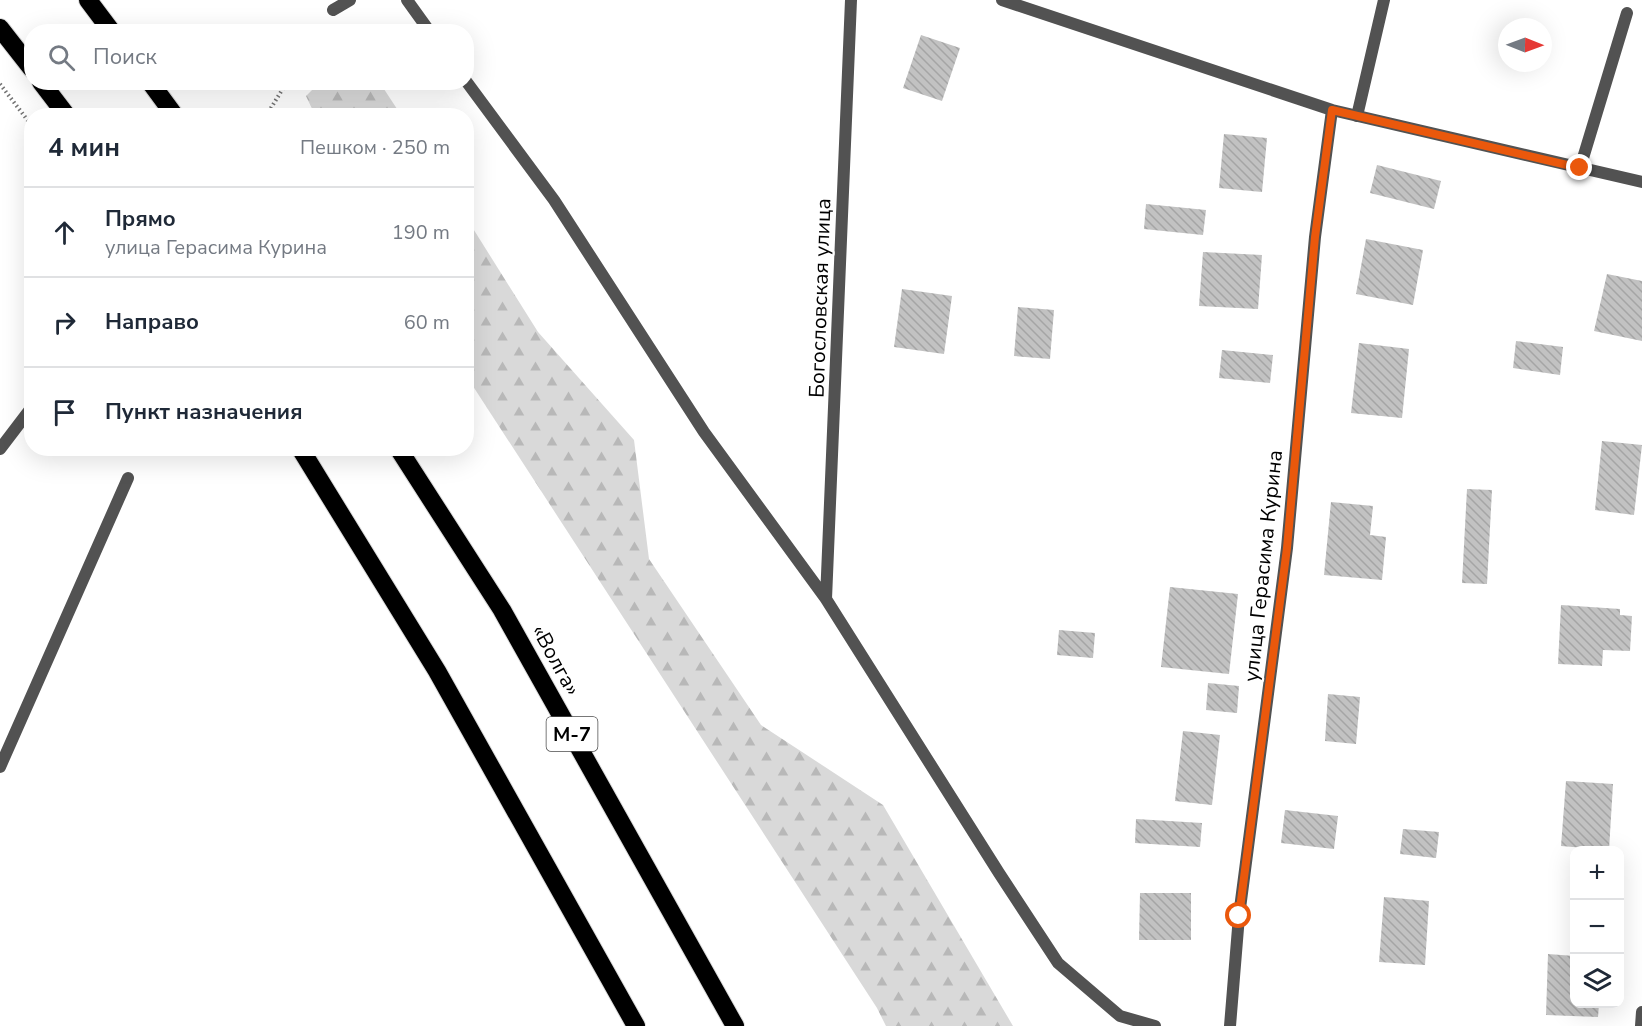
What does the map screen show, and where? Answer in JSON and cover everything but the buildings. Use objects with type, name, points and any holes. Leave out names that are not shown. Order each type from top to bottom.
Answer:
[{"type":"highway","points":[[88,0],[106,24]]},
{"type":"highway","points":[[0,28],[24,59]]},
{"type":"highway","points":[[48,90],[61,108]]},
{"type":"highway","points":[[156,90],[169,108]]},
{"type":"highway","points":[[305,456],[437,670],[636,1026]]},
{"type":"highway","name":"«Волга»","points":[[403,456],[502,610],[735,1026]]},
{"type":"street","points":[[334,5],[350,0]]},
{"type":"street","points":[[407,0],[424,24]]},
{"type":"street","name":"Богословская улица","points":[[826,599],[851,0]]},
{"type":"street","points":[[1002,0],[1332,110],[1642,182]]},
{"type":"street","points":[[1357,116],[1384,0]]},
{"type":"street","points":[[1580,168],[1627,13]]},
{"type":"street","points":[[473,90],[554,200],[704,432],[826,599],[1058,963],[1120,1016],[1155,1026]]},
{"type":"street","name":"улица Герасима Курина","points":[[1230,1026],[1239,916],[1287,548],[1315,237],[1332,110]]},
{"type":"street","points":[[0,449],[24,418]]},
{"type":"street","points":[[0,767],[129,478]]},
{"type":"street","points":[[1641,1026],[1642,1012]]},
{"type":"path","points":[[0,84],[24,116]]},
{"type":"path","points":[[271,108],[282,90]]},
{"type":"green space","points":[[312,90],[385,90],[396,108],[312,108],[306,96]]},
{"type":"green space","points":[[474,230],[538,332],[634,440],[649,559],[761,725],[883,805],[1013,1026],[886,1026],[877,1008],[474,388]]},
{"type":"route","points":[[1239,916],[1287,548],[1315,237],[1332,110],[1580,168]]}]
